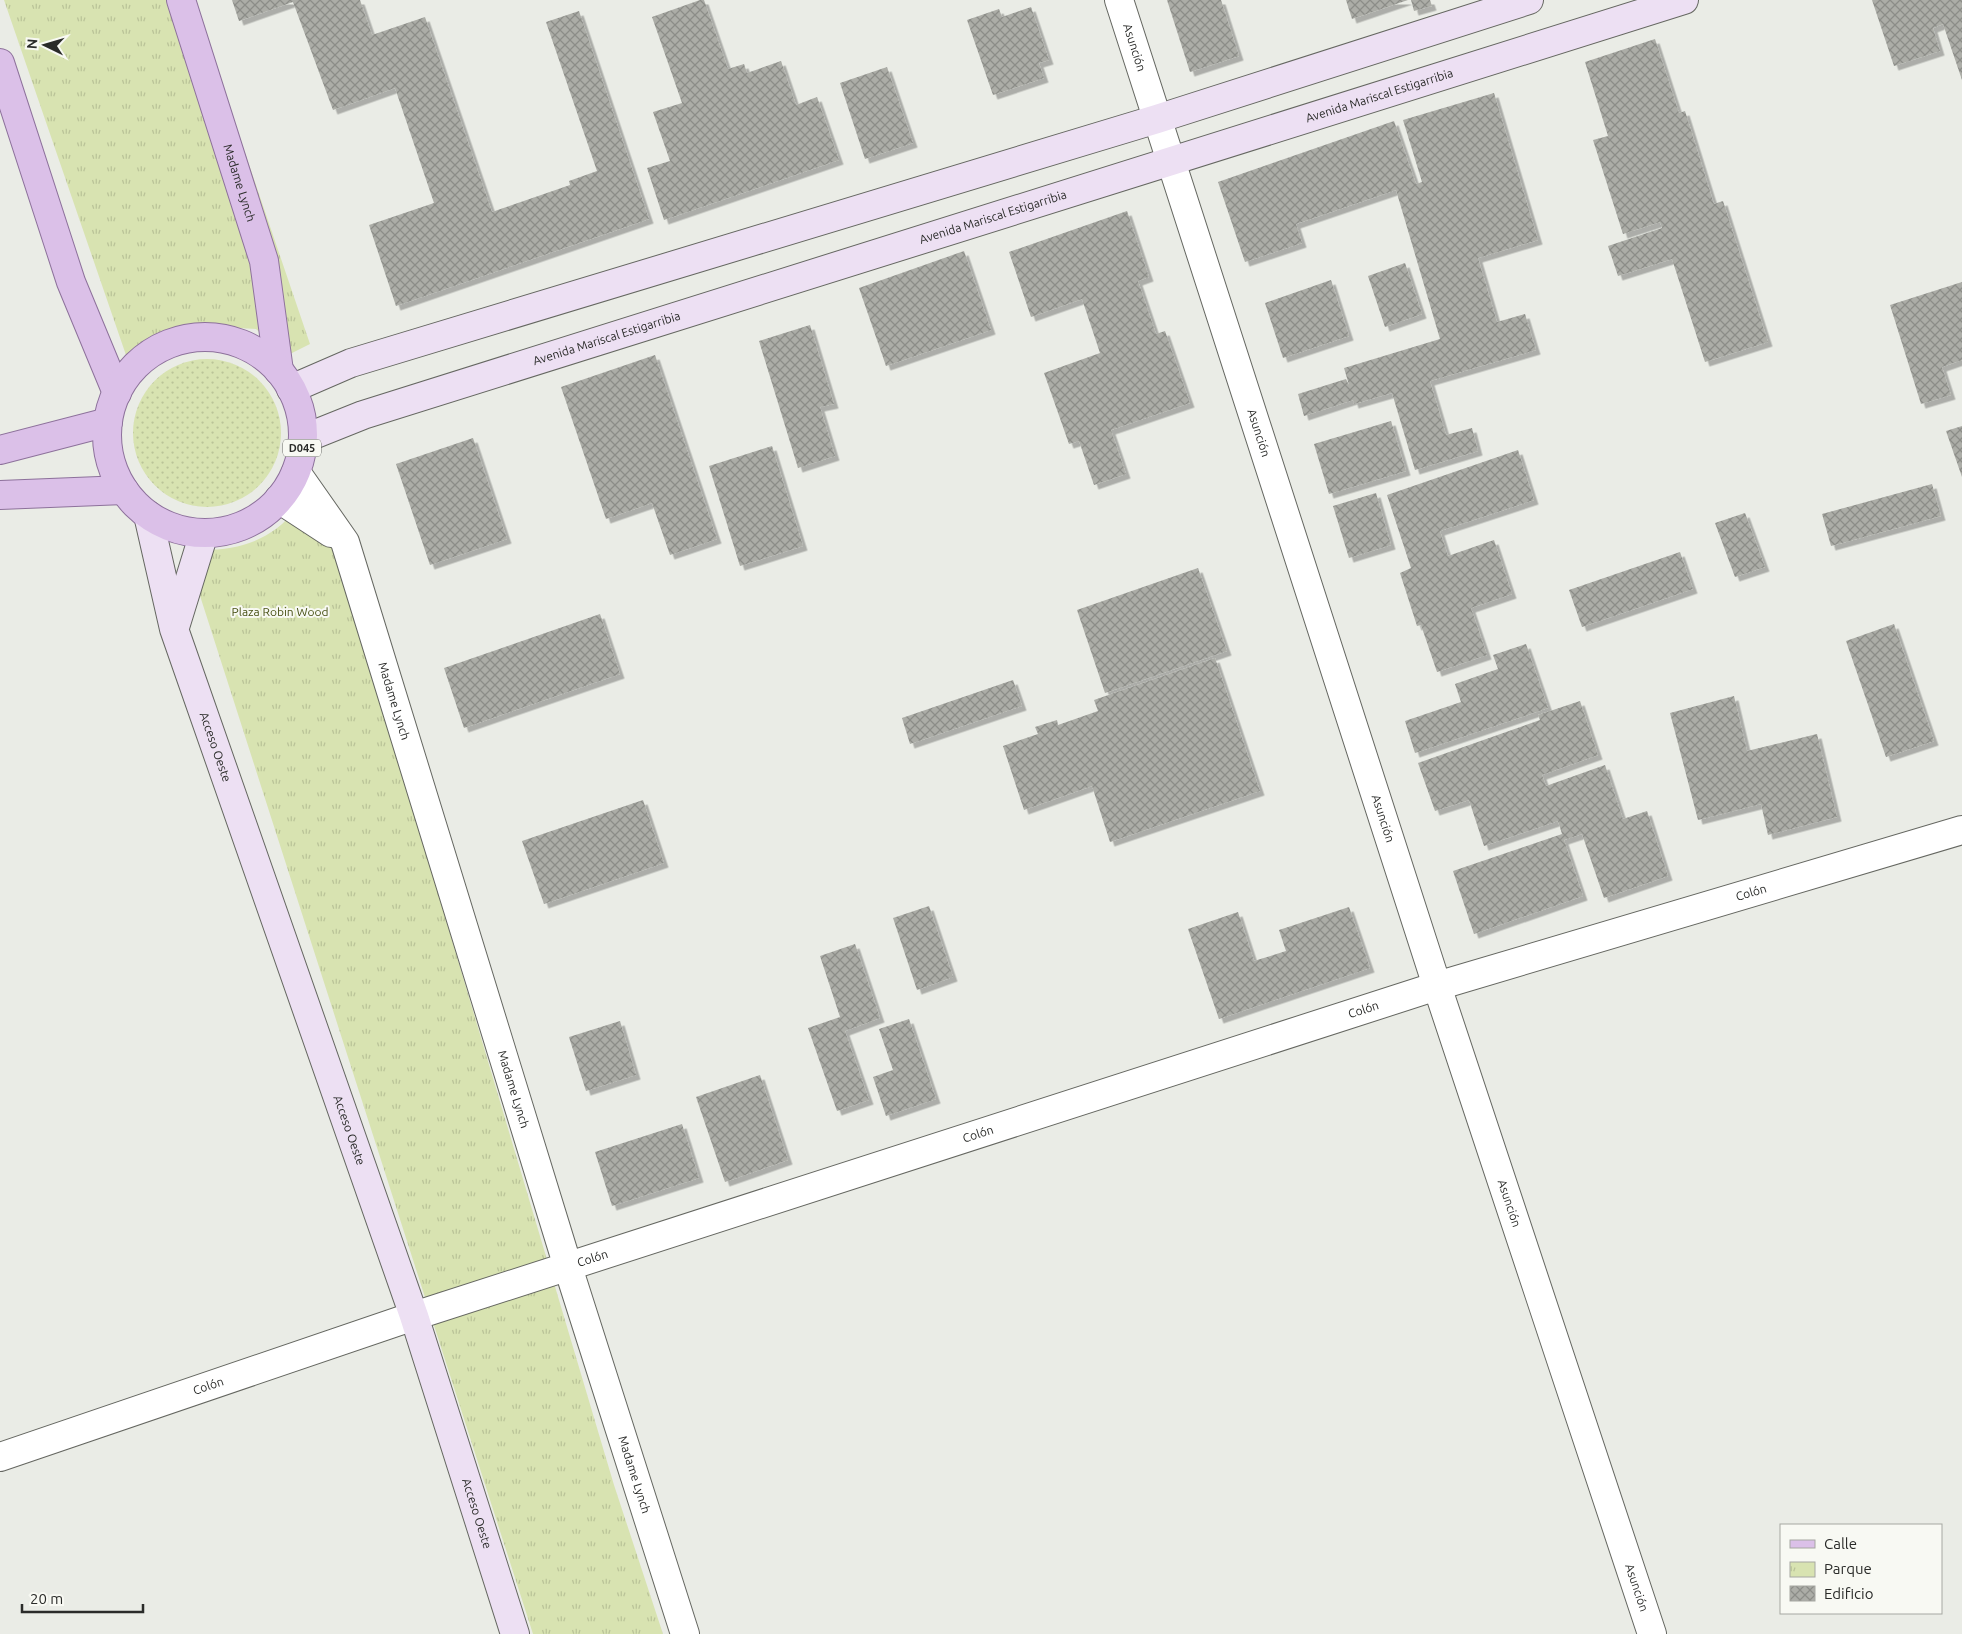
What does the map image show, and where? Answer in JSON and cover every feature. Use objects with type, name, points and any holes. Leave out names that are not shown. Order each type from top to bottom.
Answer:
[{"type":"main road","name":"Madame Lynch","points":[[180,0],[264,261],[285,380]]},
{"type":"main road","points":[[285,380],[351,362],[1157,118],[1529,0]]},
{"type":"main road","name":"Avenida Mariscal Estigarribia","points":[[303,439],[363,415],[1684,0]]},
{"type":"main road","points":[[0,63],[71,282],[117,393]]},
{"type":"main road","name":"D045","points":[[209,337],[242,344],[268,360],[285,380],[300,414],[303,439],[296,472],[279,499],[264,513],[246,524],[225,531],[204,533],[185,531],[166,525],[148,515],[124,490],[111,461],[108,446],[108,422],[117,393],[128,375],[142,360],[160,348],[192,338],[209,337]]},
{"type":"main road","points":[[0,450],[108,422]]},
{"type":"main road","points":[[0,495],[124,490]]},
{"type":"main road","name":"Acceso Oeste","points":[[148,515],[174,629],[414,1316],[515,1634]]},
{"type":"main road","points":[[174,629],[204,533]]},
{"type":"street","name":"Asunción","points":[[1119,0],[1437,986],[1652,1634]]},
{"type":"street","name":"Madame Lynch","points":[[296,472],[345,542],[568,1267],[685,1634]]},
{"type":"street","points":[[279,499],[345,542]]},
{"type":"street","name":"Colón","points":[[0,1458],[414,1316],[1437,986],[1962,830]]},
{"type":"green space","points":[[4,0],[193,0],[310,344],[286,356],[256,329],[188,325],[127,358]]},
{"type":"green space","points":[[207,359],[222,360],[235,364],[260,380],[276,405],[280,418],[280,448],[276,461],[260,486],[235,502],[222,506],[207,507],[192,506],[179,502],[154,486],[138,461],[134,448],[133,433],[134,418],[138,405],[154,380],[179,364],[192,360]]},
{"type":"green space","name":"Plaza Robin Wood","points":[[314,476],[614,1485],[663,1634],[533,1634],[185,549],[202,550],[234,547],[264,537],[289,517],[304,497]]},
{"type":"building","points":[[232,0],[360,0],[372,35],[425,17],[492,212],[570,185],[569,181],[597,171],[546,22],[579,11],[649,219],[396,306],[369,225],[434,203],[395,88],[333,110],[293,2],[239,21]]},
{"type":"building","points":[[704,0],[728,69],[744,64],[747,73],[781,61],[796,105],[817,97],[839,160],[664,220],[647,168],[670,161],[653,112],[682,103],[652,17]]},
{"type":"building","points":[[1167,0],[1221,0],[1239,56],[1190,72]]},
{"type":"building","points":[[1346,0],[1408,0],[1352,19]]},
{"type":"building","points":[[1411,0],[1430,0],[1432,6],[1414,11]]},
{"type":"building","points":[[1872,0],[1962,0],[1962,80],[1943,24],[1933,28],[1940,51],[1894,66]]},
{"type":"building","points":[[1031,7],[1049,60],[1039,63],[1044,78],[993,95],[967,20],[999,9],[1002,17]]},
{"type":"building","points":[[1655,39],[1679,113],[1685,111],[1714,204],[1723,201],[1768,342],[1705,362],[1672,259],[1618,276],[1608,246],[1662,228],[1660,222],[1623,234],[1593,140],[1608,136],[1585,62]]},
{"type":"building","points":[[887,67],[913,143],[865,159],[840,83]]},
{"type":"building","points":[[1494,93],[1538,240],[1478,258],[1497,322],[1525,314],[1536,350],[1430,381],[1446,435],[1472,428],[1478,451],[1415,470],[1392,393],[1354,404],[1353,400],[1304,416],[1298,394],[1346,379],[1349,385],[1344,368],[1440,339],[1396,190],[1296,224],[1302,243],[1245,262],[1218,182],[1394,121],[1416,184],[1422,182],[1403,120]]},
{"type":"building","points":[[1127,211],[1149,277],[1138,281],[1156,334],[1165,331],[1190,403],[1111,430],[1126,474],[1094,485],[1079,441],[1069,444],[1044,373],[1100,353],[1082,299],[1031,317],[1009,252]]},
{"type":"building","points":[[964,251],[991,330],[886,366],[859,288]]},
{"type":"building","points":[[1405,263],[1422,314],[1385,327],[1368,276]]},
{"type":"building","points":[[1331,280],[1349,336],[1283,358],[1265,303]]},
{"type":"building","points":[[1962,282],[1962,360],[1942,367],[1951,395],[1921,404],[1890,305]]},
{"type":"building","points":[[810,325],[834,404],[820,407],[835,456],[798,468],[759,341]]},
{"type":"building","points":[[655,355],[717,539],[670,555],[652,503],[606,519],[561,387]]},
{"type":"building","points":[[1391,421],[1406,471],[1329,494],[1314,444]]},
{"type":"building","points":[[1962,426],[1962,477],[1946,431]]},
{"type":"building","points":[[473,438],[507,539],[430,565],[396,464]]},
{"type":"building","points":[[772,446],[803,546],[740,566],[709,466]]},
{"type":"building","points":[[1518,450],[1534,500],[1440,531],[1448,556],[1494,540],[1512,594],[1471,608],[1487,655],[1437,672],[1421,625],[1417,626],[1400,573],[1411,568],[1387,495]]},
{"type":"building","points":[[1932,484],[1941,516],[1831,546],[1822,514]]},
{"type":"building","points":[[1376,493],[1391,545],[1349,558],[1333,506]]},
{"type":"building","points":[[1745,513],[1765,567],[1735,577],[1715,523]]},
{"type":"building","points":[[1680,552],[1693,589],[1582,627],[1569,590]]},
{"type":"building","points":[[1198,568],[1227,651],[1105,693],[1077,610]]},
{"type":"building","points":[[600,614],[620,674],[464,728],[444,668]]},
{"type":"building","points":[[1894,624],[1934,741],[1886,757],[1846,641]]},
{"type":"building","points":[[1526,644],[1548,708],[1415,753],[1405,721],[1461,702],[1455,684],[1498,669],[1493,655]]},
{"type":"building","points":[[1215,658],[1260,791],[1110,842],[1092,786],[1024,810],[1003,746],[1038,734],[1035,727],[1057,720],[1058,725],[1098,711],[1094,700]]},
{"type":"building","points":[[1013,680],[1022,706],[910,744],[902,718]]},
{"type":"building","points":[[1734,696],[1747,751],[1817,734],[1837,817],[1768,835],[1761,804],[1698,820],[1670,713]]},
{"type":"building","points":[[1580,701],[1598,755],[1542,775],[1546,786],[1605,765],[1623,819],[1647,811],[1668,876],[1604,898],[1582,834],[1564,840],[1583,896],[1474,934],[1453,871],[1562,834],[1558,821],[1484,846],[1469,800],[1435,811],[1418,763],[1540,720],[1538,715]]},
{"type":"building","points":[[643,800],[664,863],[544,904],[522,841]]},
{"type":"building","points":[[929,906],[953,977],[917,990],[893,918]]},
{"type":"building","points":[[1349,907],[1370,968],[1219,1019],[1188,929],[1238,912],[1254,961],[1286,951],[1279,930]]},
{"type":"building","points":[[855,944],[880,1018],[845,1031],[869,1100],[837,1111],[808,1028],[840,1017],[820,956]]},
{"type":"building","points":[[909,1019],[936,1099],[886,1116],[873,1077],[893,1070],[879,1029]]},
{"type":"building","points":[[620,1021],[636,1075],[586,1091],[569,1037]]},
{"type":"building","points":[[760,1075],[788,1160],[725,1182],[696,1097]]},
{"type":"building","points":[[682,1124],[699,1178],[612,1206],[595,1152]]}]
